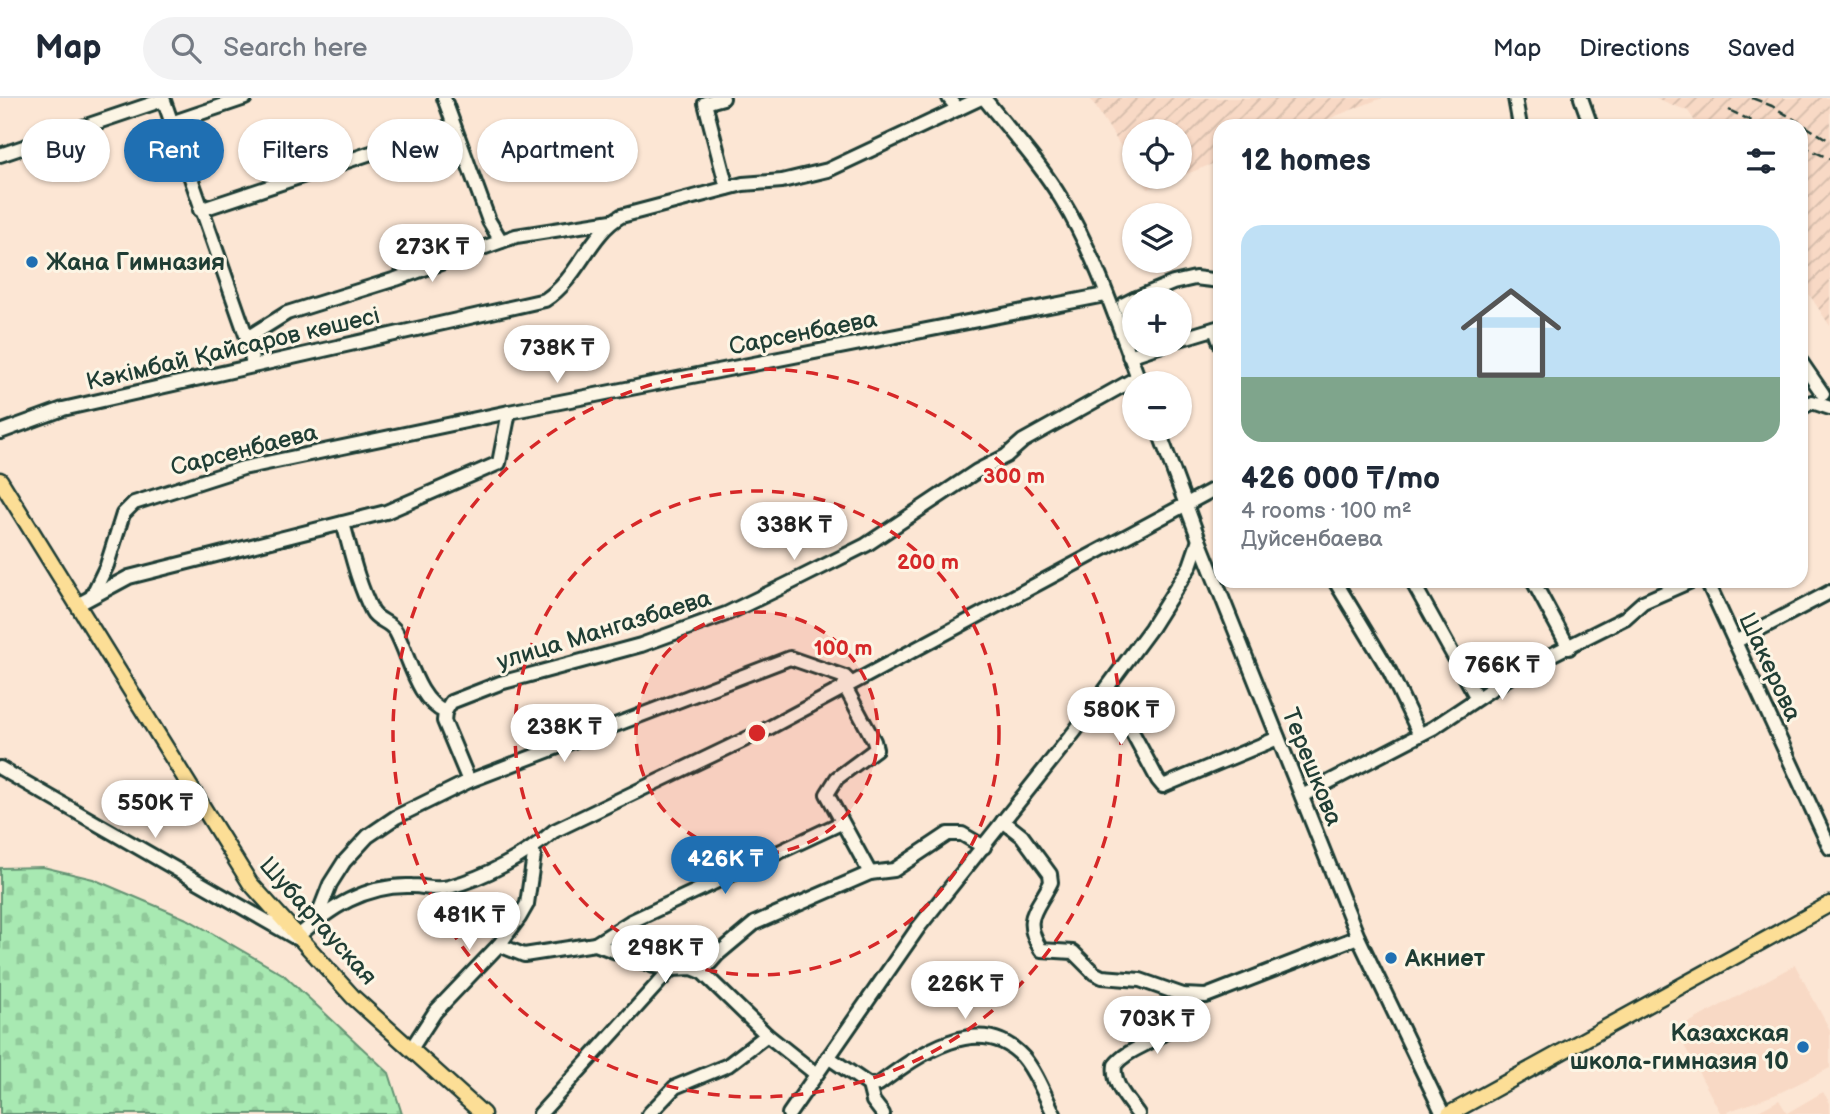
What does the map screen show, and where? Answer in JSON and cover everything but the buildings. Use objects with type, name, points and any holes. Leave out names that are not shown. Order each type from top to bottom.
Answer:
[{"type":"main road","name":"Шубартауская","points":[[0,480],[250,883],[296,938],[353,997],[483,1114]]},
{"type":"main road","points":[[1449,1114],[1830,904]]},
{"type":"street","points":[[183,119],[246,98]]},
{"type":"street","points":[[444,98],[450,119]]},
{"type":"street","points":[[723,98],[705,103],[727,188]]},
{"type":"street","points":[[949,98],[958,109]]},
{"type":"street","points":[[247,338],[287,313],[396,279],[516,236],[612,221],[727,188],[782,181],[828,170],[982,98],[1043,171],[1063,201],[1105,295],[1122,325]]},
{"type":"street","points":[[1516,98],[1519,119]]},
{"type":"street","points":[[1581,98],[1588,119]]},
{"type":"street","points":[[0,155],[163,99],[170,119]]},
{"type":"street","points":[[200,210],[367,154]]},
{"type":"street","points":[[463,154],[489,221],[502,241]]},
{"type":"street","points":[[191,182],[247,338],[253,364]]},
{"type":"street","name":"Кәкімбай Қайсаров көшесі","points":[[0,432],[62,409],[153,391],[253,364],[545,300],[567,285],[612,221]]},
{"type":"street","points":[[1163,287],[1195,278],[1213,280]]},
{"type":"street","name":"Сарсенбаева","points":[[92,597],[107,565],[123,514],[134,503],[243,468],[509,412],[1105,295]]},
{"type":"street","points":[[1192,335],[1213,329]]},
{"type":"street","points":[[1808,378],[1817,398],[1830,408]]},
{"type":"street","name":"улица Мангазбаева","points":[[445,712],[451,702],[500,683],[641,645],[726,614],[866,545],[977,471],[1006,456],[1023,441],[1122,389]]},
{"type":"street","points":[[77,605],[128,577],[386,512],[499,463],[509,412]]},
{"type":"street","name":"Терешкова","points":[[1163,441],[1213,575]]},
{"type":"street","points":[[0,768],[296,938],[316,920],[352,897],[374,889],[413,886],[433,890],[449,887],[532,849],[554,831],[692,766],[1188,506],[1213,490]]},
{"type":"street","points":[[344,523],[353,562],[372,611],[394,629],[412,663],[423,695],[436,708],[445,712],[444,722],[469,781]]},
{"type":"street","points":[[789,1114],[918,928],[1108,687],[1171,599],[1190,566],[1199,540]]},
{"type":"street","name":"Терешкова","points":[[1218,588],[1358,937],[1443,1114]]},
{"type":"street","points":[[1339,588],[1390,672],[1419,733]]},
{"type":"street","points":[[1416,588],[1477,698]]},
{"type":"street","points":[[1537,588],[1569,648]]},
{"type":"street","points":[[1302,796],[1466,708],[1517,672],[1569,648],[1625,618],[1643,602],[1674,588]]},
{"type":"street","name":"Шакерова","points":[[1710,588],[1830,848]]},
{"type":"street","points":[[1735,642],[1830,592]]},
{"type":"street","points":[[316,920],[330,884],[344,862],[368,836],[396,817],[469,781],[790,658],[847,684],[874,741],[876,749],[837,778],[827,794],[870,873]]},
{"type":"street","points":[[1108,687],[1163,786],[1278,738]]},
{"type":"street","points":[[1003,821],[1022,836],[1050,874],[1051,882],[1030,918],[1030,928],[1041,950],[1073,952],[1094,973],[1102,976],[1140,980],[1183,995],[1206,996],[1358,937]]},
{"type":"street","points":[[499,945],[524,956],[596,944],[630,922],[841,823]]},
{"type":"street","points":[[702,972],[718,954],[755,923],[870,873],[894,870],[948,834],[962,834],[984,847]]},
{"type":"street","points":[[411,1049],[435,1013],[499,945],[527,904],[534,855],[532,849]]},
{"type":"street","points":[[596,944],[671,969],[692,968],[702,972],[767,1035],[816,1074]]},
{"type":"street","points":[[540,1114],[671,969]]},
{"type":"street","points":[[1138,1114],[1118,1086],[1113,1074],[1115,1065],[1129,1052],[1162,1034],[1172,1023],[1183,995]]},
{"type":"street","points":[[649,1114],[675,1087],[728,1065],[767,1035]]},
{"type":"street","points":[[869,1086],[879,1084],[930,1050],[977,1035],[994,1038],[1024,1058],[1054,1114]]},
{"type":"street","points":[[828,1057],[869,1086],[873,1101],[883,1114]]},
{"type":"shaded area","points":[[1090,98],[1382,98],[1328,119],[1213,119],[1213,164],[1192,172],[1192,119],[1122,119],[1122,148]]},
{"type":"shaded area","points":[[1656,98],[1830,98],[1830,326],[1808,293],[1808,119],[1693,119],[1688,111]]},
{"type":"shaded area","points":[[1795,965],[1830,1030],[1830,1068],[1777,1094],[1721,1114],[1679,1036],[1681,1027]]},
{"type":"shaded area","points":[[1823,1092],[1830,1103],[1830,1114],[1753,1114],[1779,1100],[1787,1113]]},
{"type":"green space","points":[[43,867],[93,879],[189,920],[284,975],[389,1073],[402,1114],[0,1114],[0,868]]},
{"type":"railway","points":[[1752,98],[1794,119]]},
{"type":"railway","points":[[1729,110],[1748,119]]},
{"type":"railway","points":[[1808,128],[1830,141]]},
{"type":"railway","points":[[1808,148],[1830,159]]},
{"type":"place","name":"Жана Гимназия","points":[[32,262]]},
{"type":"place","name":"Акниет","points":[[1391,958]]},
{"type":"place","name":"Казахская школа-гимназия 10","points":[[1803,1047]]}]
